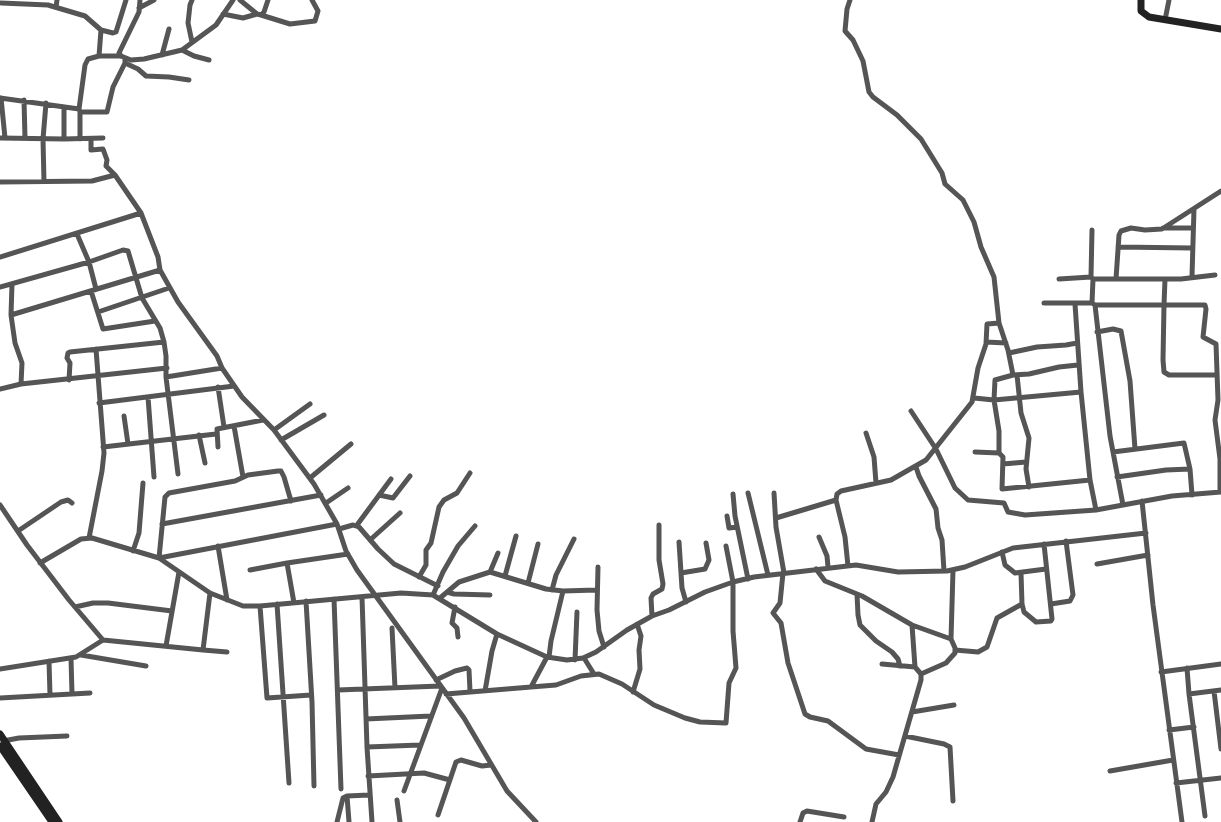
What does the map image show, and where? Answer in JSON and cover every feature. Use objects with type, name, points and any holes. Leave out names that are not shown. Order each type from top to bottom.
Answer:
[{"type":"street","points":[[1,4],[8,0]]},
{"type":"street","points":[[56,7],[57,0]]},
{"type":"street","points":[[1,4],[45,5],[56,7],[85,16],[101,30],[113,33],[116,32],[126,0]]},
{"type":"street","points":[[140,0],[138,14],[119,53],[124,59],[146,76],[190,80]]},
{"type":"street","points":[[139,8],[154,0]]},
{"type":"street","points":[[192,0],[188,23],[192,42]]},
{"type":"street","points":[[80,139],[80,110],[85,65],[92,57],[99,56],[124,59],[144,59],[182,50],[214,27],[233,0]]},
{"type":"street","points":[[240,0],[259,15],[288,23],[316,21],[318,11],[312,0]]},
{"type":"street","points":[[223,14],[243,18],[259,15],[264,12],[268,0]]},
{"type":"street","points":[[850,0],[847,9],[845,31],[853,40],[863,61],[869,92],[873,97],[897,115],[921,139],[942,173],[945,184],[960,197],[968,208],[994,277],[999,323],[1015,375],[1021,413],[1029,438],[1026,462],[1029,486]]},
{"type":"street","points":[[1141,0],[1140,7],[1144,14],[1165,20],[1221,29]]},
{"type":"street","points":[[1165,20],[1169,0]]},
{"type":"street","points":[[162,55],[169,29]]},
{"type":"street","points":[[99,56],[101,30]]},
{"type":"street","points":[[182,50],[194,56],[209,60]]},
{"type":"street","points":[[103,138],[2,138],[1,98],[46,103],[80,110],[107,112],[112,89],[124,59]]},
{"type":"street","points":[[24,100],[25,138]]},
{"type":"street","points":[[44,182],[43,139],[46,103]]},
{"type":"street","points":[[64,107],[64,139]]},
{"type":"street","points":[[91,139],[91,150],[104,149],[107,160],[106,166],[115,175],[141,213],[158,257],[160,270],[169,288],[194,326],[217,356],[222,368],[234,386],[263,420],[274,430],[310,478],[326,503],[338,527],[348,554],[375,596],[471,730],[507,791],[536,822]]},
{"type":"street","points":[[0,182],[92,182],[115,175]]},
{"type":"street","points":[[1162,228],[1221,191]]},
{"type":"street","points":[[1192,276],[1194,209]]},
{"type":"street","points":[[0,257],[141,213]]},
{"type":"street","points":[[1116,279],[1119,234],[1124,230],[1131,228],[1149,230],[1162,228],[1193,228]]},
{"type":"street","points":[[1092,230],[1092,278],[1097,332],[1113,452],[1123,505]]},
{"type":"street","points":[[77,234],[89,262],[93,290],[103,329],[155,321]]},
{"type":"street","points":[[1118,247],[1192,248]]},
{"type":"street","points":[[0,287],[126,250],[142,298],[155,321],[164,342],[167,368],[166,377],[175,438],[178,474]]},
{"type":"street","points":[[11,315],[160,270]]},
{"type":"street","points":[[1059,279],[1181,279],[1192,276],[1215,275]]},
{"type":"street","points":[[1165,279],[1164,372],[1169,374],[1217,375]]},
{"type":"street","points":[[12,284],[11,315],[15,343],[22,363],[21,384]]},
{"type":"street","points":[[98,312],[169,288]]},
{"type":"street","points":[[911,411],[936,449],[955,488],[964,498],[972,502],[1004,503],[1008,512],[1025,515],[1096,510],[1172,496],[1221,492],[1216,344],[1203,337],[1206,306],[1202,304],[1164,305],[1044,303]]},
{"type":"street","points":[[1075,304],[1078,365],[1090,480],[1096,510]]},
{"type":"street","points":[[848,566],[845,537],[836,500],[837,494],[841,491],[891,480],[926,460],[969,407],[974,398],[978,368],[986,342],[987,324],[999,323]]},
{"type":"street","points":[[1097,332],[1113,329],[1121,331],[1130,381],[1135,449]]},
{"type":"street","points":[[69,380],[70,362],[67,358],[68,353],[164,342]]},
{"type":"street","points":[[986,342],[1006,343]]},
{"type":"street","points":[[1009,354],[1037,347],[1077,343]]},
{"type":"street","points":[[89,538],[102,471],[103,447],[96,349]]},
{"type":"street","points":[[1078,365],[1015,375],[994,380],[994,400],[999,431],[999,453],[1002,456],[1003,464],[1002,489],[1090,480]]},
{"type":"street","points":[[0,389],[21,384],[69,380],[167,368]]},
{"type":"street","points":[[166,377],[222,368]]},
{"type":"street","points":[[100,403],[234,386]]},
{"type":"street","points":[[218,387],[224,427]]},
{"type":"street","points":[[974,398],[994,400],[1020,399],[1081,392]]},
{"type":"street","points":[[148,397],[154,477]]},
{"type":"street","points":[[274,430],[310,404]]},
{"type":"street","points":[[281,440],[324,415]]},
{"type":"street","points":[[124,416],[128,444]]},
{"type":"street","points":[[218,447],[216,434],[217,429],[263,420]]},
{"type":"street","points":[[234,426],[243,477]]},
{"type":"street","points":[[866,433],[874,457],[876,483]]},
{"type":"street","points":[[103,447],[199,434],[216,434]]},
{"type":"street","points":[[199,434],[205,463]]},
{"type":"street","points":[[1113,452],[1184,443],[1190,469],[1192,495]]},
{"type":"street","points":[[310,478],[351,444]]},
{"type":"street","points":[[975,452],[985,451],[999,453]]},
{"type":"street","points":[[1003,464],[1026,462]]},
{"type":"street","points":[[916,466],[919,476],[936,509],[938,528],[942,540],[944,571]]},
{"type":"street","points":[[1118,477],[1152,471],[1190,469]]},
{"type":"street","points":[[159,558],[166,494],[235,481],[243,477],[281,471],[291,501]]},
{"type":"street","points":[[419,577],[426,565],[426,550],[431,543],[439,507],[444,500],[457,493],[470,473]]},
{"type":"street","points":[[379,495],[393,498],[410,476]]},
{"type":"street","points":[[159,558],[218,546],[357,525],[391,479]]},
{"type":"street","points":[[133,551],[139,533],[143,483]]},
{"type":"street","points":[[326,503],[348,488]]},
{"type":"street","points":[[748,493],[768,575]]},
{"type":"street","points":[[774,493],[777,534],[783,573],[780,603],[774,613],[781,623],[788,663],[805,714],[807,716],[828,721],[866,749],[894,752],[900,755]]},
{"type":"street","points":[[733,494],[737,528],[748,579]]},
{"type":"street","points":[[162,524],[321,495]]},
{"type":"street","points":[[18,531],[61,502],[68,500],[72,504]]},
{"type":"street","points":[[776,518],[836,500]]},
{"type":"street","points":[[1142,501],[1161,672],[1182,822]]},
{"type":"street","points":[[0,505],[40,563],[75,607],[104,640]]},
{"type":"street","points":[[370,540],[400,513]]},
{"type":"street","points":[[727,516],[729,528],[737,528]]},
{"type":"street","points":[[357,525],[394,564],[438,586]]},
{"type":"street","points":[[652,616],[651,598],[653,594],[662,588],[663,584],[659,560],[659,525]]},
{"type":"street","points":[[433,595],[458,546],[475,526]]},
{"type":"street","points":[[40,563],[81,539],[89,538],[159,558],[210,593],[243,606],[260,606],[401,593],[433,595],[497,634],[548,657],[575,660],[584,658],[604,647],[637,624],[652,616],[733,582],[768,575],[828,567],[869,566],[898,572],[953,570],[1013,548],[1146,533]]},
{"type":"street","points":[[505,576],[516,536]]},
{"type":"street","points":[[819,537],[827,556],[828,567]]},
{"type":"street","points":[[552,590],[556,576],[574,539]]},
{"type":"street","points":[[1051,604],[1070,600],[1074,595],[1066,541]]},
{"type":"street","points":[[679,542],[681,573],[686,602]]},
{"type":"street","points":[[681,573],[705,568],[709,560],[706,543]]},
{"type":"street","points":[[528,583],[538,544]]},
{"type":"street","points":[[1021,573],[1022,604],[1024,612],[1036,622],[1051,621],[1051,604],[1044,544]]},
{"type":"street","points":[[218,546],[227,600]]},
{"type":"street","points":[[446,694],[562,684],[581,676],[599,674],[614,679],[654,705],[685,718],[700,722],[726,723],[729,683],[736,668],[733,631],[733,582],[726,546]]},
{"type":"street","points":[[1002,552],[1004,562],[1009,569],[1015,572],[1021,573],[1046,569]]},
{"type":"street","points":[[250,570],[348,554]]},
{"type":"street","points":[[490,572],[498,554]]},
{"type":"street","points":[[1097,564],[1148,555]]},
{"type":"street","points":[[286,564],[294,602]]},
{"type":"street","points":[[598,567],[596,590],[598,621],[604,647]]},
{"type":"street","points":[[816,569],[825,581],[857,594],[912,625],[951,639]]},
{"type":"street","points":[[921,674],[951,659],[955,650],[951,639],[953,570]]},
{"type":"street","points":[[166,646],[179,572]]},
{"type":"street","points":[[440,598],[459,582],[490,572],[552,590],[596,590]]},
{"type":"street","points":[[531,687],[548,657],[563,591]]},
{"type":"street","points":[[447,592],[454,594],[490,595]]},
{"type":"street","points":[[203,650],[210,593]]},
{"type":"street","points":[[857,594],[860,625],[876,641],[892,652],[898,659],[900,666]]},
{"type":"street","points":[[362,597],[368,776],[372,822]]},
{"type":"street","points":[[334,599],[341,789]]},
{"type":"street","points":[[306,601],[314,786]]},
{"type":"street","points":[[75,607],[93,603],[108,603],[172,611]]},
{"type":"street","points":[[277,604],[289,782]]},
{"type":"street","points":[[955,650],[978,652],[987,647],[997,618],[1022,604]]},
{"type":"street","points":[[260,606],[267,697],[311,695]]},
{"type":"street","points":[[454,608],[452,623],[457,628],[458,637]]},
{"type":"street","points":[[575,660],[577,612]]},
{"type":"street","points":[[633,692],[640,669],[641,636],[637,624]]},
{"type":"street","points":[[872,822],[875,808],[889,787],[918,693],[921,674],[915,667],[912,625]]},
{"type":"street","points":[[392,628],[395,688]]},
{"type":"street","points":[[485,691],[492,651],[497,634]]},
{"type":"street","points":[[0,669],[71,658],[81,655],[104,640],[226,652]]},
{"type":"street","points":[[81,655],[146,666]]},
{"type":"street","points":[[71,658],[72,694]]},
{"type":"street","points":[[584,658],[594,674]]},
{"type":"street","points":[[49,661],[50,695]]},
{"type":"street","points":[[882,664],[915,667]]},
{"type":"street","points":[[1161,672],[1221,664]]},
{"type":"street","points":[[436,680],[449,673],[467,668],[469,670],[470,691]]},
{"type":"street","points":[[1187,668],[1205,816]]},
{"type":"street","points":[[338,690],[441,687]]},
{"type":"street","points":[[404,791],[441,687]]},
{"type":"street","points":[[1189,694],[1221,690]]},
{"type":"street","points":[[1214,691],[1221,749]]},
{"type":"street","points":[[0,698],[90,694]]},
{"type":"street","points":[[912,712],[954,705]]},
{"type":"street","points":[[366,719],[431,716]]},
{"type":"street","points":[[1169,730],[1194,727]]},
{"type":"street","points":[[1,741],[19,738],[66,736]]},
{"type":"street","points":[[905,736],[944,744],[950,747],[953,801]]},
{"type":"street","points":[[1,741],[52,822]]},
{"type":"street","points":[[1,741],[59,822]]},
{"type":"street","points":[[367,747],[420,745]]},
{"type":"street","points":[[438,815],[455,764],[459,760],[482,766],[491,765]]},
{"type":"street","points":[[1110,771],[1173,760]]},
{"type":"street","points":[[368,776],[428,773],[450,780]]},
{"type":"street","points":[[1176,783],[1221,778]]},
{"type":"street","points":[[337,822],[341,801],[347,796],[370,795]]},
{"type":"street","points":[[347,796],[349,822]]},
{"type":"street","points":[[397,800],[400,822]]},
{"type":"street","points":[[800,822],[802,813],[807,811],[844,817]]}]
